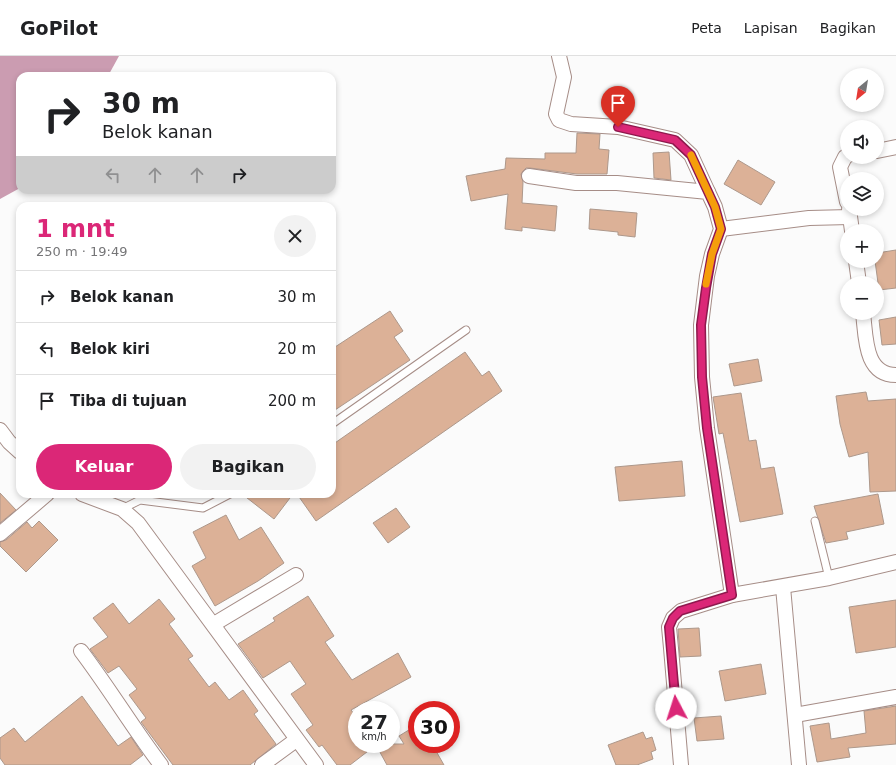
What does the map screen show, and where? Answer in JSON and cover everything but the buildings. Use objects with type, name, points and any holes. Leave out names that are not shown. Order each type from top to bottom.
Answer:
[{"type":"street","points":[[559,56],[564,77],[556,114],[559,120],[571,124],[618,127],[675,140],[691,155],[715,207],[721,229],[712,254],[704,297],[701,325],[702,377],[707,428],[732,595]]},
{"type":"street","points":[[884,150],[896,148]]},
{"type":"street","points":[[529,176],[576,183],[617,183],[708,192]]},
{"type":"street","points":[[721,229],[840,214]]},
{"type":"street","points":[[864,320],[871,362],[882,373],[896,375]]},
{"type":"street","points":[[0,430],[4,444],[16,450]]},
{"type":"street","points":[[0,534],[41,498]]},
{"type":"street","points":[[93,498],[122,509],[138,523],[214,624],[296,740],[316,765]]},
{"type":"street","points":[[681,765],[669,627],[673,618],[680,611],[732,595],[829,578],[896,562]]},
{"type":"street","points":[[214,624],[296,575]]},
{"type":"street","points":[[783,587],[799,765]]},
{"type":"street","points":[[81,651],[105,682],[142,740],[161,765]]},
{"type":"street","points":[[795,715],[896,697]]},
{"type":"street","points":[[262,765],[296,740]]},
{"type":"lane","points":[[336,421],[466,330]]},
{"type":"lane","points":[[122,509],[140,500],[204,508],[223,498]]},
{"type":"lane","points":[[814,521],[829,578]]},
{"type":"shaded area","points":[[0,56],[119,56],[110,72],[16,72],[16,190],[0,199]]},
{"type":"slow traffic","points":[[691,155],[715,207],[721,229],[712,254],[706,284]]},
{"type":"route","points":[[618,127],[675,140],[691,155],[715,207],[721,229],[712,254],[707,276],[701,325],[702,377],[707,428],[732,595],[690,607],[680,611],[673,618],[669,627],[676,708]]}]
